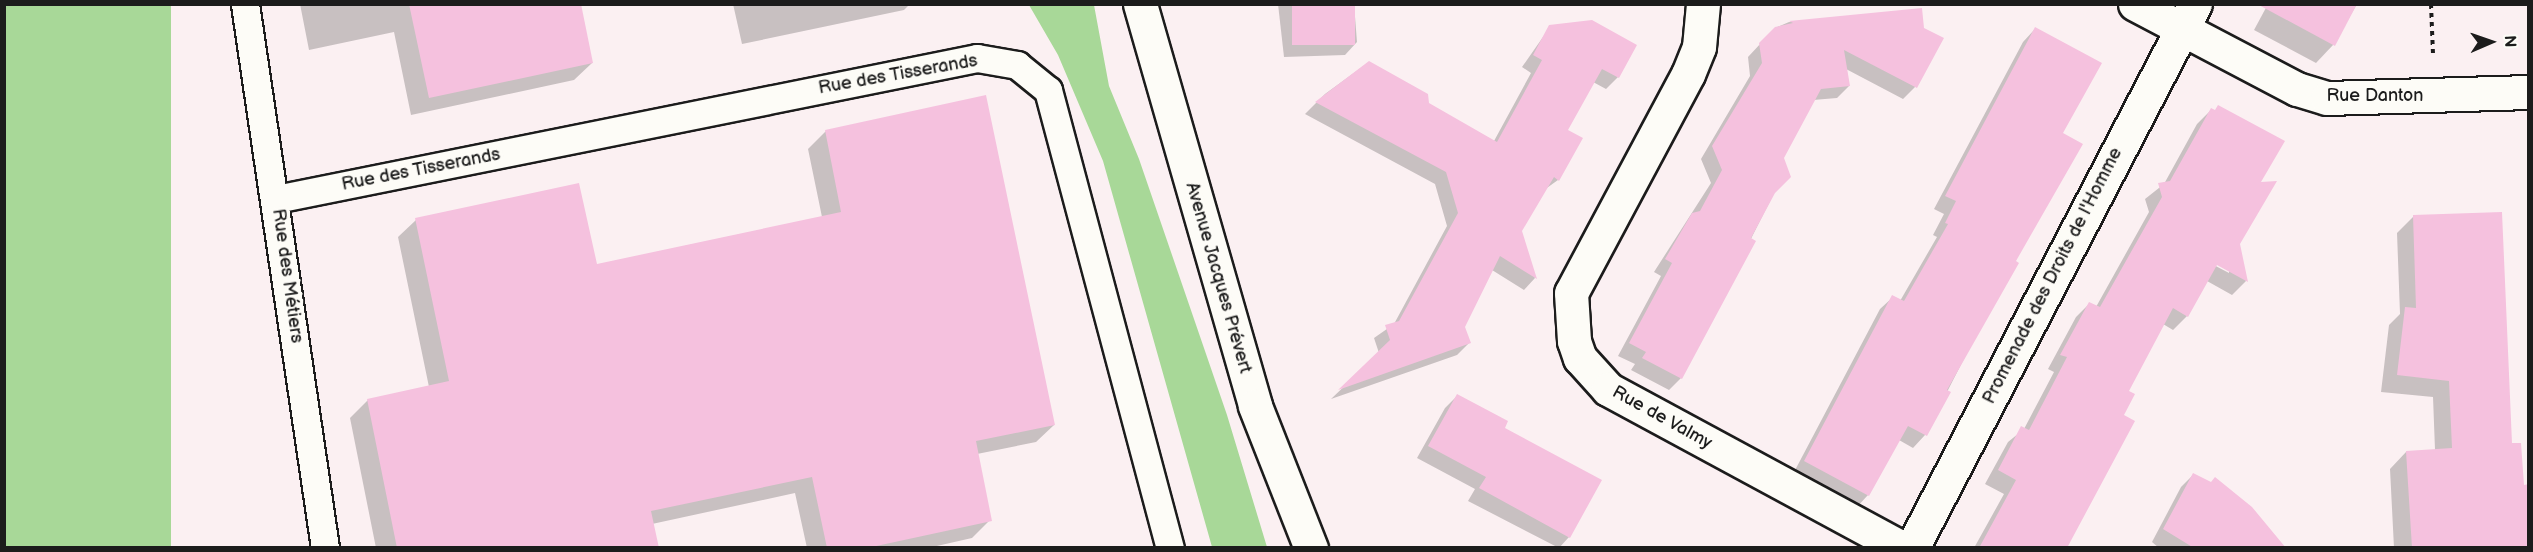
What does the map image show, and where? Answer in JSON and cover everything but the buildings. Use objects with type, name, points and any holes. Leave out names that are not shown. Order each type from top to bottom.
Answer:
[{"type":"street","name":"Avenue Jacques Prévert","points":[[1140,4],[1255,406],[1311,548]]},
{"type":"street","name":"Rue de Valmy","points":[[1703,4],[1699,47],[1688,74],[1571,293],[1574,340],[1592,374],[1608,389],[1902,548]]},
{"type":"street","name":"Rue Danton","points":[[2136,4],[2188,17],[2297,89],[2327,98],[2529,92]]},
{"type":"street","name":"Promenade des Droits de l'Homme","points":[[1912,548],[2188,17]]},
{"type":"lane","name":"Rue des Métiers","points":[[245,4],[276,199],[325,548]]},
{"type":"lane","name":"Rue des Tisserands","points":[[276,199],[977,58],[1017,66],[1048,90],[1170,548]]},
{"type":"path","points":[[2431,4],[2434,96]]},
{"type":"green space","points":[[4,5],[171,5],[171,547],[4,547]]},
{"type":"green space","points":[[1029,5],[1094,5],[1109,86],[1139,159],[1227,415],[1267,547],[1212,547],[1103,161],[1058,55]]}]
